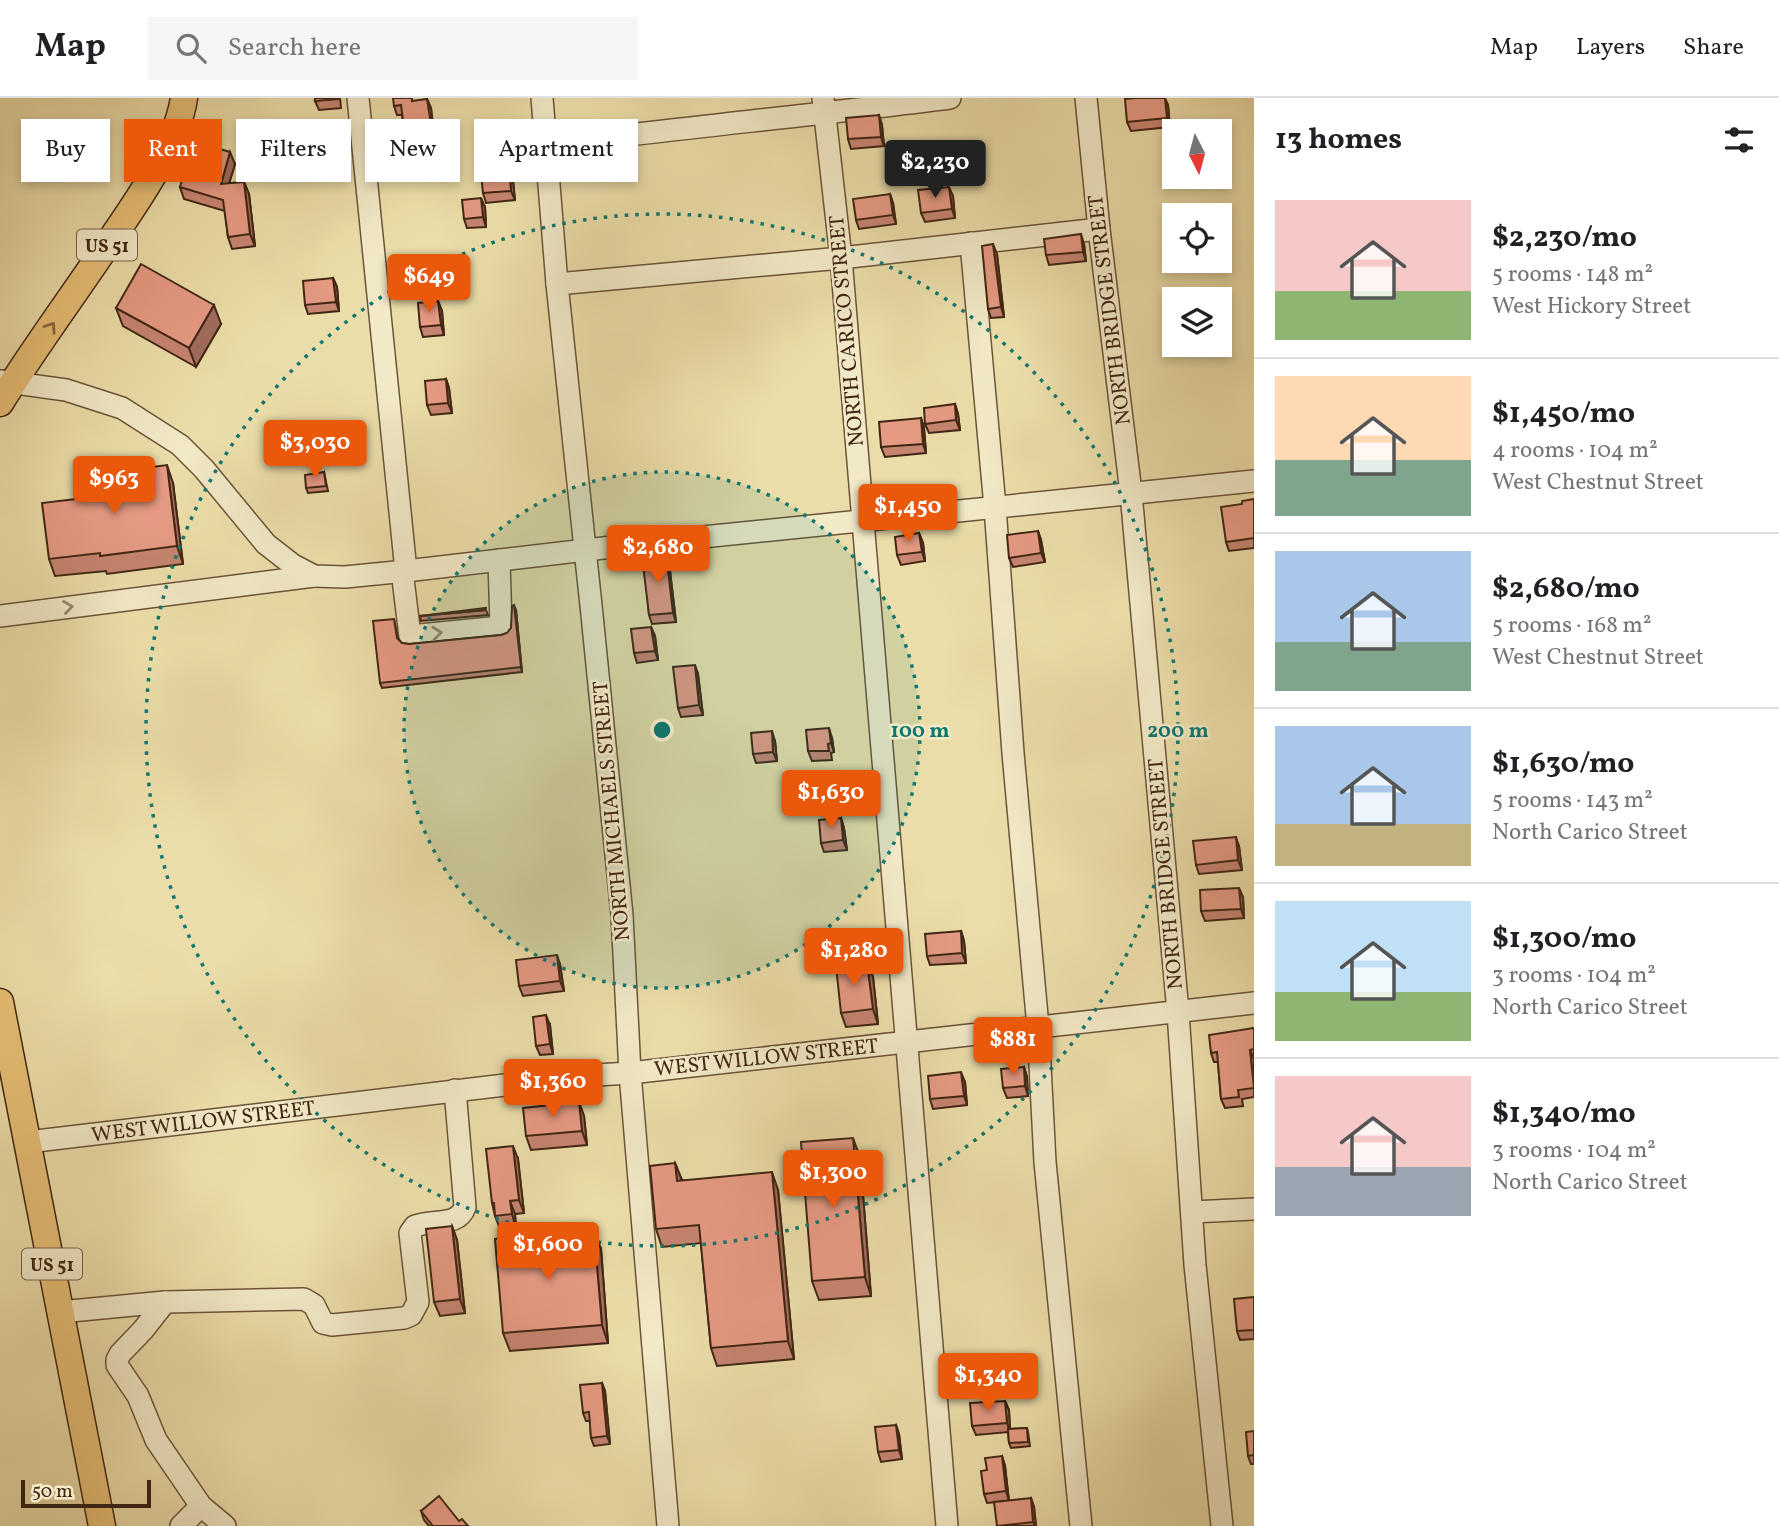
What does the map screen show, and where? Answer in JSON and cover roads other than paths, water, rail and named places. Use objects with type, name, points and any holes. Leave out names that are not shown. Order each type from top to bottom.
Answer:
[{"type":"main road","name":"US 51","points":[[4,389],[123,222],[153,175],[172,137],[184,98]]},
{"type":"main road","name":"US 51","points":[[0,1002],[102,1526]]},
{"type":"street","points":[[358,98],[410,636],[501,627],[499,560]]},
{"type":"street","name":"NORTH MICHAELS STREET","points":[[542,98],[544,119]]},
{"type":"street","points":[[638,134],[824,106],[950,98]]},
{"type":"street","name":"NORTH BRIDGE STREET","points":[[1086,98],[1098,229],[1131,493],[1178,1012],[1195,1265],[1222,1526]]},
{"type":"street","name":"NORTH CARICO STREET","points":[[824,106],[841,258],[947,1526]]},
{"type":"street","name":"NORTH MICHAELS STREET","points":[[549,182],[622,915],[630,1073],[667,1526]]},
{"type":"street","points":[[557,284],[841,258],[1098,229]]},
{"type":"street","points":[[971,243],[1038,1027],[1045,1162],[1081,1526]]},
{"type":"street","points":[[4,389],[66,390],[122,408],[180,445],[204,469],[266,544],[293,565],[314,576]]},
{"type":"street","points":[[0,616],[314,576],[345,577],[863,520],[1254,481]]},
{"type":"street","name":"WEST WILLOW STREET","points":[[28,1142],[455,1090],[1254,1003]]},
{"type":"street","points":[[60,1312],[165,1301],[304,1299],[314,1305],[323,1323],[332,1325],[411,1315],[418,1302],[411,1233],[415,1226],[423,1223],[456,1220],[463,1214],[465,1207],[455,1090]]},
{"type":"street","points":[[1192,1212],[1254,1209]]},
{"type":"street","points":[[165,1301],[120,1354],[117,1365],[138,1396],[156,1440],[201,1506],[225,1526]]},
{"type":"street","points":[[181,1526],[201,1506]]}]
